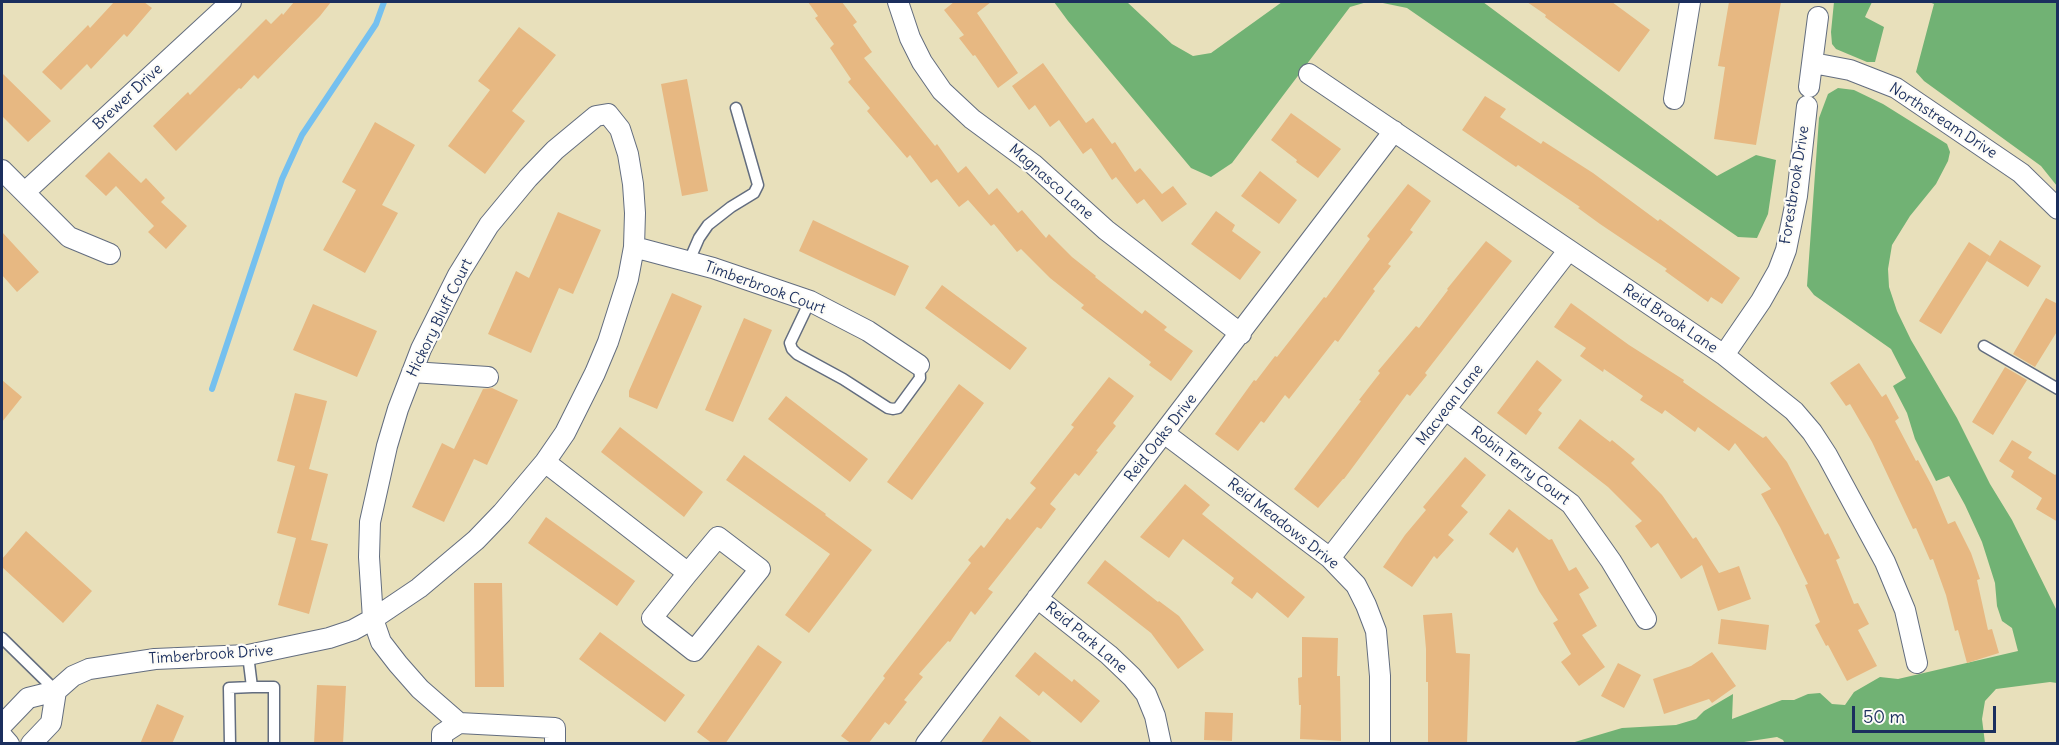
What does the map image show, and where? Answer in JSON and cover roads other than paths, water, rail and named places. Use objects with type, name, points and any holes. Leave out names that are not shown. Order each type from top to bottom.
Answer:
[{"type":"street","name":"Brewer Drive","points":[[25,192],[231,2]]},
{"type":"street","name":"Magnasco Lane","points":[[898,2],[910,38],[922,62],[942,91],[972,119],[1034,164],[1106,230],[1241,334]]},
{"type":"street","points":[[1674,99],[1690,2]]},
{"type":"street","name":"Forestbrook Drive","points":[[1724,355],[1761,302],[1778,271],[1786,250],[1797,196],[1818,17]]},
{"type":"street","name":"Northstream Drive","points":[[1813,63],[1850,70],[1896,88],[2021,172],[2058,209]]},
{"type":"street","name":"Reid Brook Lane","points":[[1309,74],[1724,355],[1794,411],[1812,432],[1827,455],[1885,562],[1905,609],[1917,663]]},
{"type":"street","name":"Timberbrook Drive","points":[[2,725],[28,698],[56,691],[73,676],[89,669],[155,659],[248,655],[282,650],[353,630],[373,620],[429,581],[476,540],[545,462],[565,433],[608,342],[628,279],[634,247],[633,184],[628,154],[620,129],[608,114]]},
{"type":"street","name":"Hickory Bluff Court","points":[[459,723],[420,690],[398,664],[381,642],[373,620],[369,557],[370,522],[387,446],[398,409],[421,349],[458,275],[489,225],[555,150],[596,116],[608,114]]},
{"type":"street","name":"Reid Oaks Drive","points":[[926,744],[1394,131]]},
{"type":"street","points":[[2,170],[69,237],[110,254]]},
{"type":"street","name":"Timberbrook Court","points":[[634,247],[689,261],[810,301],[868,331],[919,365]]},
{"type":"street","name":"Macvean Lane","points":[[1330,558],[1568,251]]},
{"type":"street","points":[[412,372],[488,377]]},
{"type":"street","name":"Robin Terry Court","points":[[1446,410],[1571,504],[1611,561],[1646,619]]},
{"type":"street","name":"Reid Meadows Drive","points":[[1164,433],[1330,558],[1356,585],[1376,631],[1380,676],[1380,744]]},
{"type":"street","points":[[545,462],[688,573]]},
{"type":"street","points":[[718,537],[760,569],[694,651],[652,618],[688,573],[718,537]]},
{"type":"street","name":"Reid Park Lane","points":[[1037,598],[1109,655],[1132,677],[1146,694],[1155,716],[1161,744]]},
{"type":"street","points":[[31,744],[51,723],[56,691]]},
{"type":"street","points":[[442,744],[442,734],[459,723],[555,728],[555,744]]},
{"type":"street","points":[[2,736],[9,744]]},
{"type":"lane","points":[[689,261],[699,238],[708,225],[730,207],[754,193],[758,185],[736,108]]},
{"type":"lane","points":[[810,301],[790,343],[796,354],[843,379],[893,410],[898,408],[920,378],[919,365]]},
{"type":"lane","points":[[1984,346],[2058,389]]},
{"type":"lane","points":[[2,638],[56,691]]},
{"type":"lane","points":[[248,655],[252,687]]},
{"type":"lane","points":[[230,744],[229,688],[252,687],[274,687],[274,744]]},
{"type":"waterway","points":[[212,389],[282,179],[302,135],[376,24],[384,2]]}]
